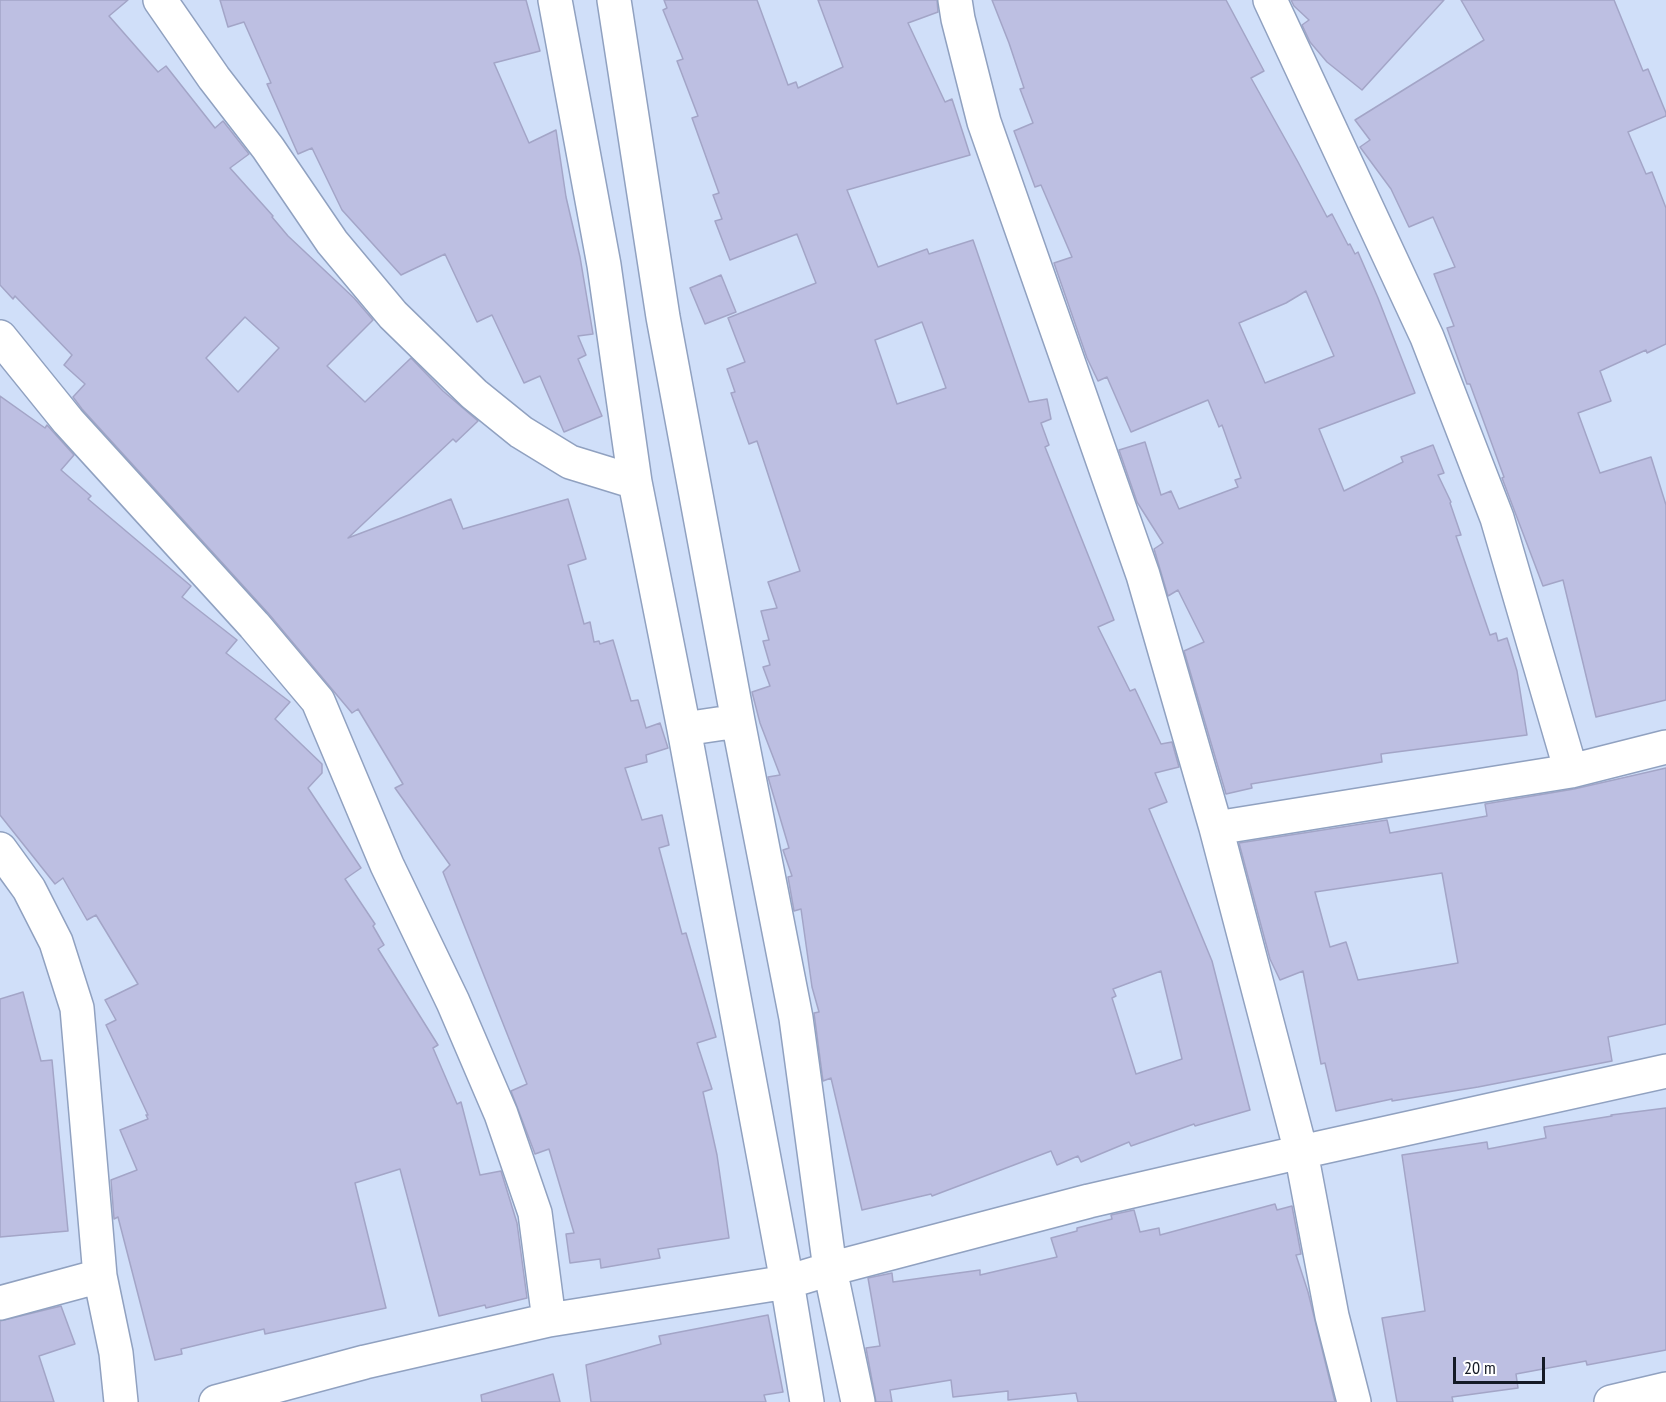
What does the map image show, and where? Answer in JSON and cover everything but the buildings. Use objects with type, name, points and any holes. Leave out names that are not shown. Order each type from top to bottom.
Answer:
[{"type":"street","points":[[160,0],[214,78],[268,148],[332,242],[401,322],[474,394],[521,432],[570,462],[635,482]]},
{"type":"street","points":[[555,0],[604,265],[635,482],[684,729],[787,1282],[807,1402]]},
{"type":"street","points":[[614,0],[663,317],[796,1018],[830,1269],[858,1402]]},
{"type":"street","points":[[955,0],[984,122],[1143,575],[1216,828],[1301,1152],[1332,1316],[1354,1402]]},
{"type":"street","points":[[1270,0],[1435,358],[1497,518],[1571,771]]},
{"type":"street","points":[[0,337],[68,421],[254,625],[318,701],[387,865],[453,1002],[501,1114],[535,1212],[549,1320]]},
{"type":"street","points":[[684,729],[738,721]]},
{"type":"street","points":[[1216,828],[1571,771],[1666,747]]},
{"type":"street","points":[[0,849],[29,889],[56,942],[77,1008],[100,1276],[116,1353],[121,1402]]},
{"type":"street","points":[[216,1402],[365,1362],[549,1320],[787,1282],[1089,1201],[1666,1071]]},
{"type":"street","points":[[0,1303],[100,1276]]},
{"type":"street","points":[[1611,1402],[1666,1389]]}]
